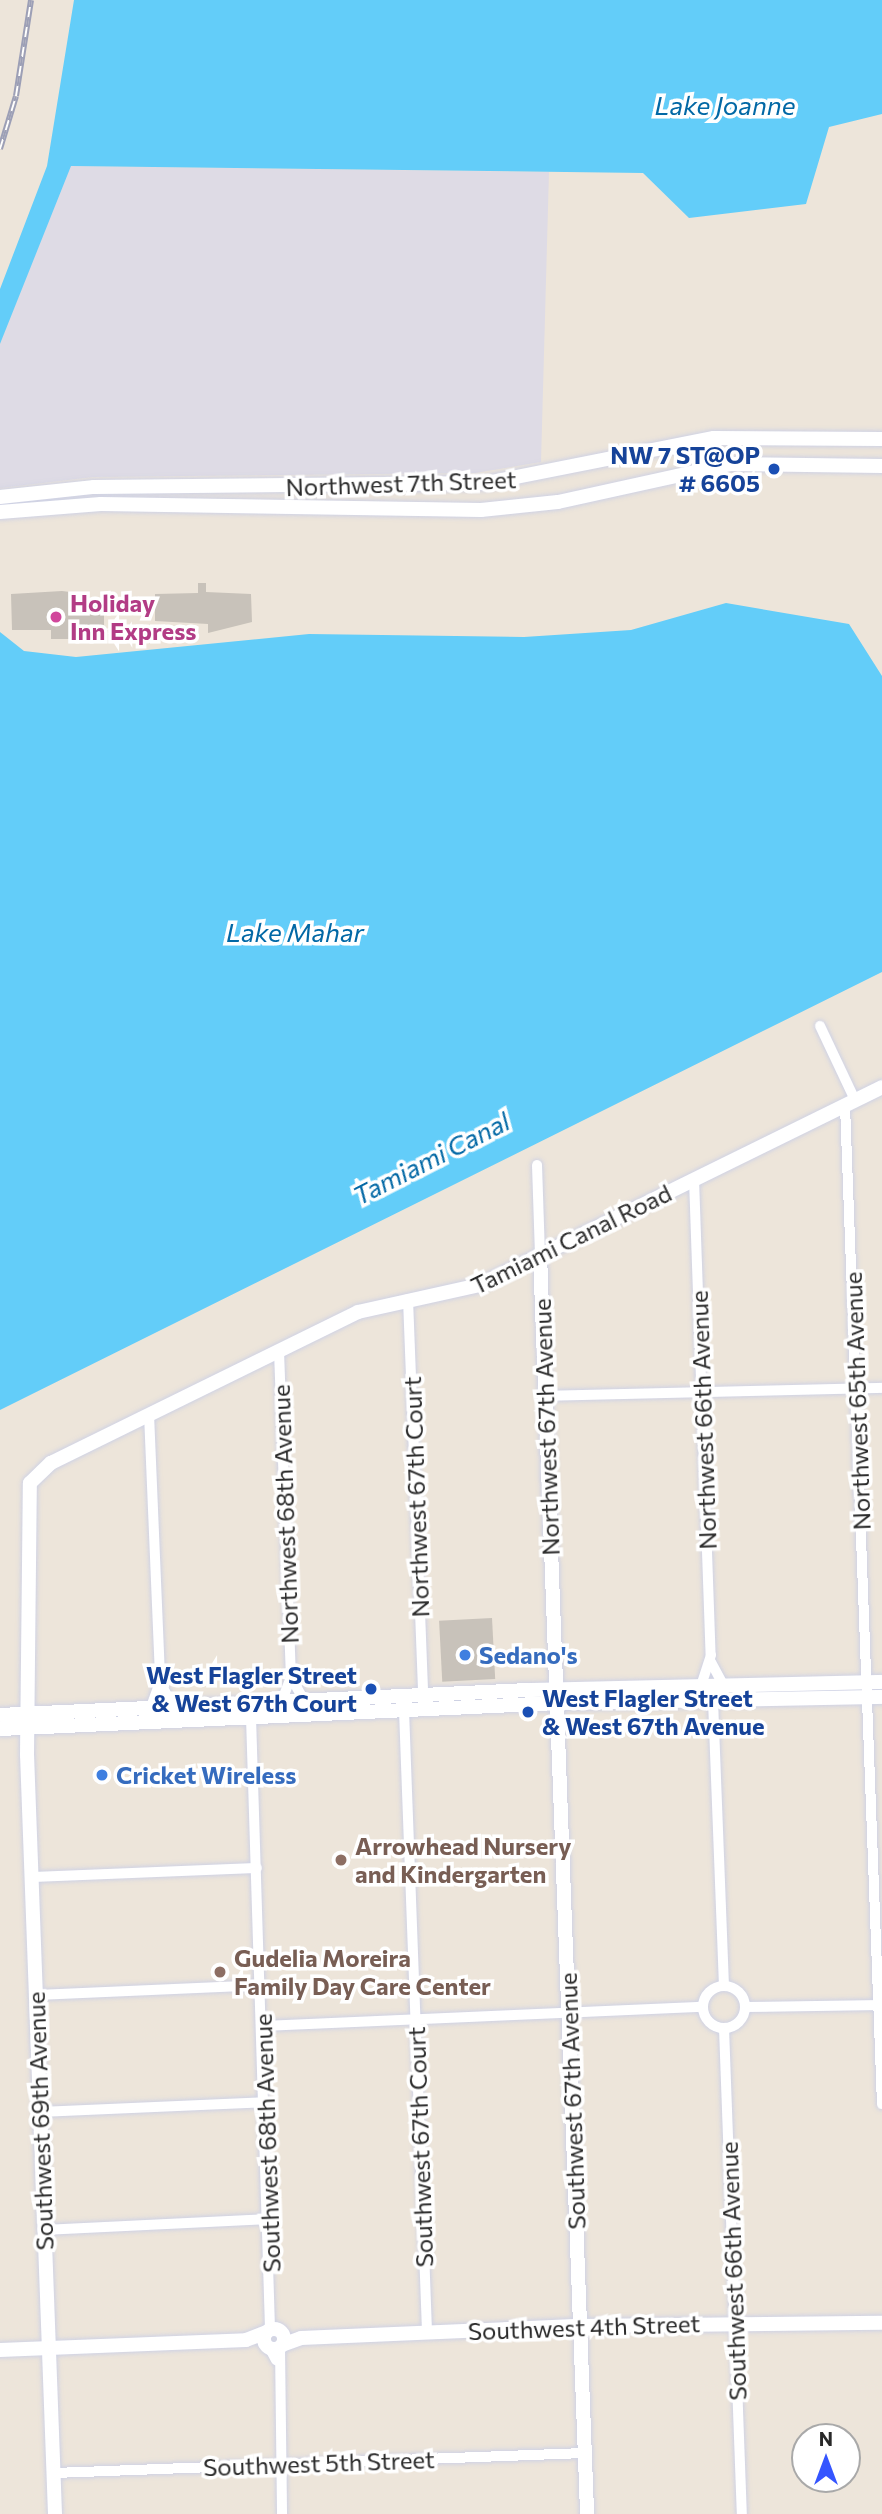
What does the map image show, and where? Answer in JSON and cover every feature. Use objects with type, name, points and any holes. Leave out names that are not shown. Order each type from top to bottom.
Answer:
[{"type":"main road","name":"Northwest 7th Street","points":[[0,497],[94,486],[486,483],[714,438],[882,439]]},
{"type":"main road","name":"Northwest 7th Street","points":[[0,512],[101,504],[481,510],[558,502],[731,464],[882,466]]},
{"type":"main road","name":"Tamiami Canal Road","points":[[30,1483],[51,1463],[371,1307],[464,1291],[882,1087]]},
{"type":"main road","name":"Northwest 67th Avenue","points":[[540,1254],[556,1696]]},
{"type":"main road","name":"Southwest 69th Avenue","points":[[30,1483],[27,1721],[55,2514]]},
{"type":"main road","points":[[0,1715],[27,1721],[251,1717],[404,1710],[701,1685],[875,1689]]},
{"type":"main road","points":[[0,1729],[27,1721],[151,1707],[423,1694],[713,1700],[875,1689]]},
{"type":"main road","name":"Southwest 67th Avenue","points":[[556,1696],[587,2514]]},
{"type":"main road","name":"Southwest 4th Street","points":[[0,2350],[580,2326],[867,2318],[882,2312],[882,2323],[867,2318]]},
{"type":"street","name":"Northwest 65th Avenue","points":[[820,1026],[850,1103],[856,1389],[875,1689],[882,2104]]},
{"type":"street","name":"Northwest 67th Avenue","points":[[537,1165],[540,1254]]},
{"type":"street","name":"Northwest 66th Avenue","points":[[694,1179],[711,1662],[701,1685]]},
{"type":"street","name":"Northwest 67th Court","points":[[408,1300],[423,1694]]},
{"type":"street","name":"Northwest 68th Avenue","points":[[279,1351],[291,1677],[282,1701]]},
{"type":"street","points":[[545,1396],[882,1388]]},
{"type":"street","points":[[149,1414],[160,1682],[151,1707]]},
{"type":"street","name":"Northwest 66th Avenue","points":[[711,1662],[723,1685]]},
{"type":"street","name":"Northwest 68th Avenue","points":[[291,1677],[304,1700]]},
{"type":"street","points":[[160,1682],[173,1706]]},
{"type":"street","points":[[713,1700],[723,1986]]},
{"type":"street","name":"Southwest 67th Court","points":[[404,1710],[427,2332]]},
{"type":"street","name":"Southwest 68th Avenue","points":[[251,1717],[282,2514]]},
{"type":"street","points":[[32,1877],[257,1868]]},
{"type":"street","points":[[36,1995],[261,1985]]},
{"type":"street","points":[[723,1986],[738,1992],[745,2007],[739,2022],[724,2028],[711,2024],[702,2007],[708,1993],[723,1986]]},
{"type":"street","points":[[745,2007],[880,2005]]},
{"type":"street","points":[[263,2026],[702,2007]]},
{"type":"street","name":"Southwest 66th Avenue","points":[[724,2028],[742,2514]]},
{"type":"street","points":[[39,2112],[265,2102]]},
{"type":"street","points":[[43,2230],[270,2219]]},
{"type":"street","name":"Southwest 5th Street","points":[[54,2473],[585,2453]]},
{"type":"shaded area","points":[[70,166],[549,172],[541,462],[475,473],[93,477],[0,488],[0,344]]},
{"type":"water","name":"Lake Joanne","points":[[74,0],[882,0],[882,114],[829,127],[806,204],[689,218],[643,173],[71,166],[0,344],[0,289],[47,166]]},
{"type":"water","name":"Lake Mahar","points":[[726,603],[849,624],[882,676],[882,972],[0,1410],[0,632],[24,651],[76,657],[309,634],[524,637],[631,630]]},
{"type":"building","points":[[198,583],[206,583],[206,592],[251,594],[252,622],[208,633],[208,624],[155,621],[155,594],[198,593]]},
{"type":"building","name":"Holiday Inn Express","points":[[62,591],[78,593],[77,603],[104,604],[104,639],[51,639],[51,630],[12,630],[11,594]]},
{"type":"building","name":"Sedano's","points":[[492,1618],[495,1679],[442,1682],[439,1621]]},
{"type":"railway","points":[[0,149],[16,96],[31,0]]},
{"type":"place","name":"NW 7 ST@OP # 6605","points":[[774,469]]},
{"type":"place","name":"Holiday Inn Express","points":[[56,617]]},
{"type":"place","name":"Sedano's","points":[[465,1655]]},
{"type":"place","name":"West Flagler Street & West 67th Court","points":[[371,1689]]},
{"type":"place","name":"West Flagler Street & West 67th Avenue","points":[[528,1712]]},
{"type":"place","name":"Cricket Wireless","points":[[102,1775]]},
{"type":"place","name":"Arrowhead Nursery and Kindergarten","points":[[341,1860]]},
{"type":"place","name":"Gudelia Moreira Family Day Care Center","points":[[220,1972]]},
{"type":"water label","name":"Tamiami Canal","points":[[431,1158]]}]
